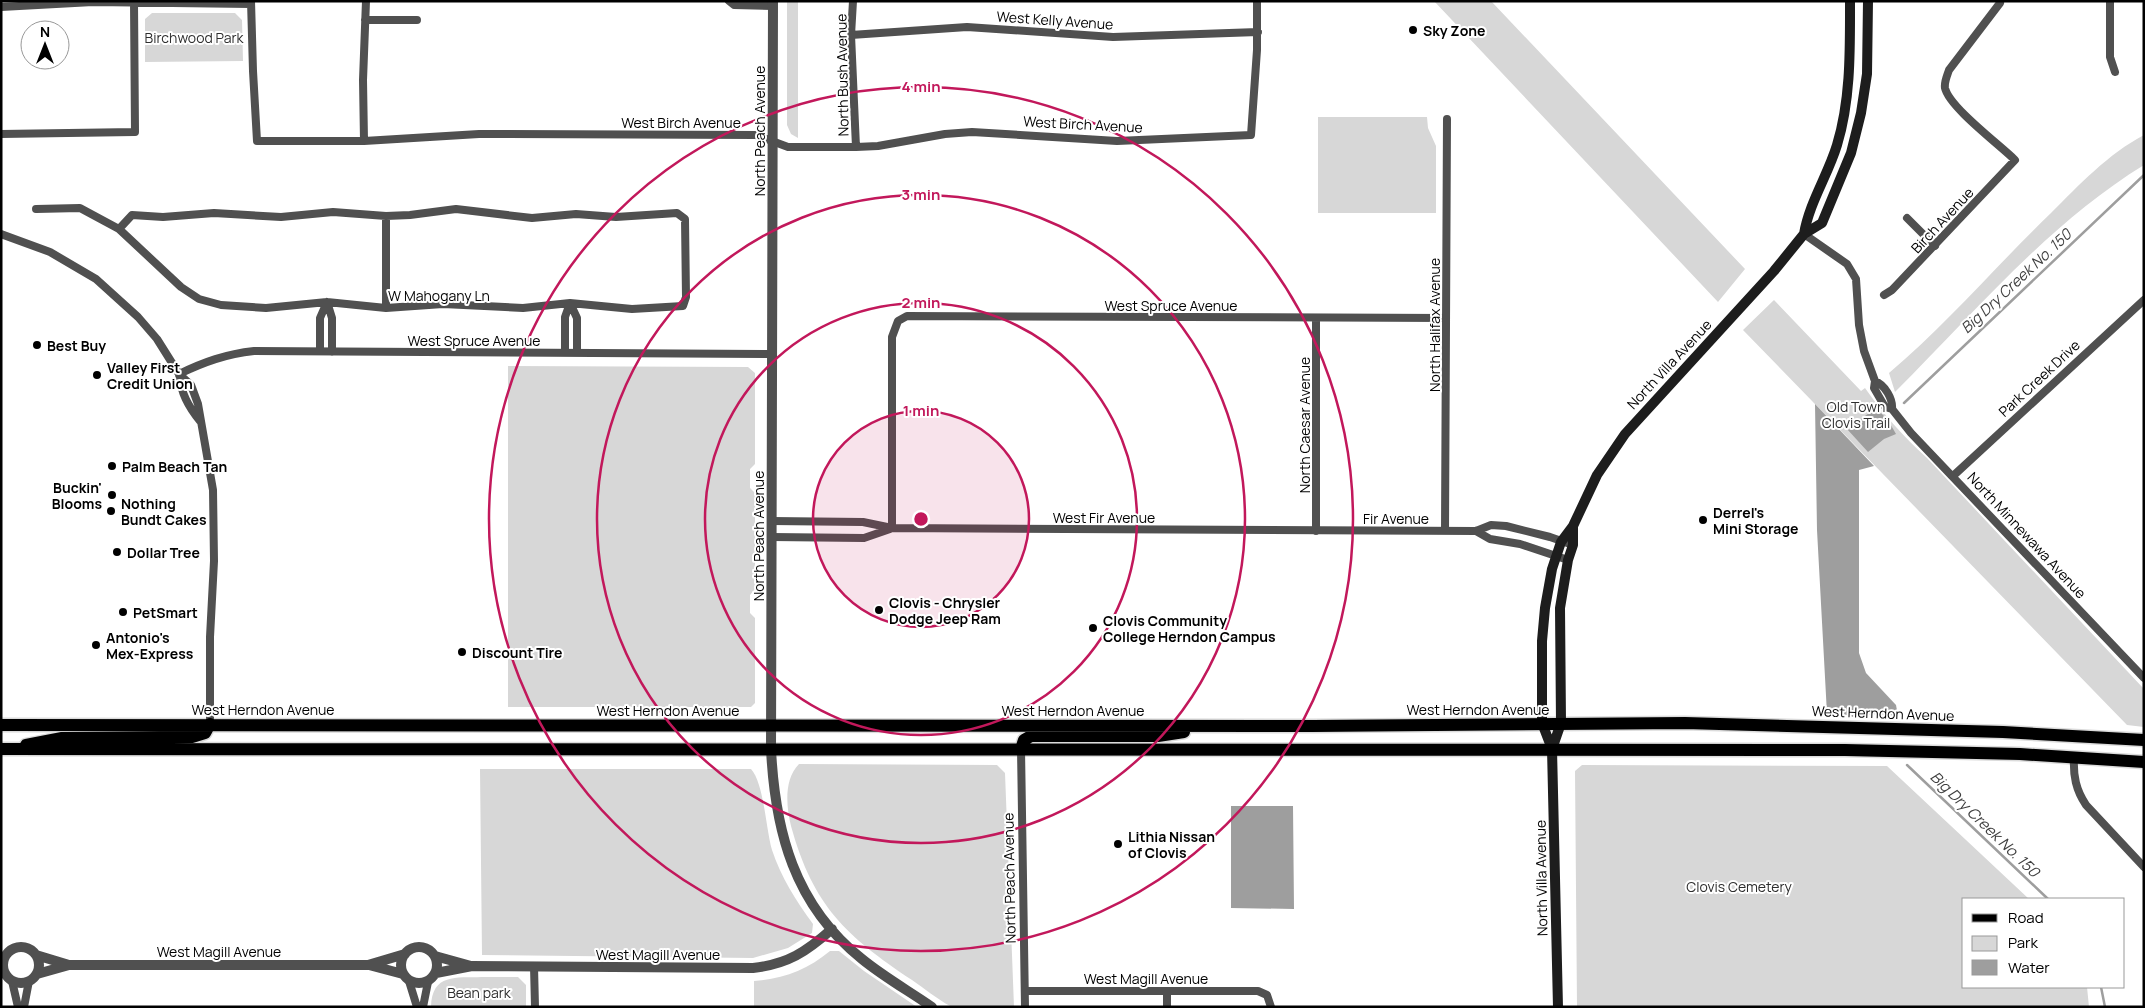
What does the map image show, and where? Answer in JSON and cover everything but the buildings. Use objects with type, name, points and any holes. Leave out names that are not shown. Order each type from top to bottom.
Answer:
[{"type":"main road","points":[[1804,234],[1807,217],[1825,179],[1840,134],[1849,71],[1850,1]]},
{"type":"main road","points":[[1804,234],[1822,223],[1851,153],[1867,74],[1868,1]]},
{"type":"main road","name":"North Villa Avenue","points":[[1558,1007],[1552,749],[1542,723],[1542,641],[1545,608],[1555,556],[1561,542],[1573,526],[1597,475],[1625,434],[1774,271],[1804,234]]},
{"type":"main road","name":"North Villa Avenue","points":[[1552,749],[1561,724],[1560,608],[1568,560],[1573,545],[1573,526]]},
{"type":"main road","name":"West Herndon Avenue","points":[[1,725],[1226,726],[1542,723],[1752,724],[2003,732],[2144,740]]},
{"type":"main road","points":[[5,750],[62,738],[192,737],[205,733],[210,724]]},
{"type":"main road","points":[[1021,749],[1024,740],[1031,736],[1158,736],[1226,726]]},
{"type":"main road","points":[[5,750],[1910,750],[2144,762]]},
{"type":"street","points":[[364,140],[363,80],[366,1]]},
{"type":"street","points":[[729,1],[734,5],[773,4]]},
{"type":"street","name":"North Bush Avenue","points":[[853,1],[851,35],[856,147]]},
{"type":"street","points":[[1257,1],[1258,32]]},
{"type":"street","points":[[2110,1],[2110,57],[2115,72]]},
{"type":"street","points":[[1,7],[93,2],[251,3]]},
{"type":"street","points":[[1,134],[135,132],[134,2]]},
{"type":"street","name":"Birch Avenue","points":[[1884,295],[1892,290],[2016,160],[1954,105],[1945,88],[1949,70],[2000,2]]},
{"type":"street","name":"West Birch Avenue","points":[[251,3],[257,141],[364,140],[479,134],[756,134],[788,147],[856,147],[878,146],[945,134],[972,132],[1117,141],[1250,134],[1258,32]]},
{"type":"street","name":"North Peach Avenue","points":[[773,4],[771,749],[775,804],[789,857],[807,896],[832,929],[862,959],[932,1007]]},
{"type":"street","points":[[365,20],[417,20]]},
{"type":"street","name":"West Kelly Avenue","points":[[851,35],[936,28],[967,28],[1113,37],[1258,32]]},
{"type":"street","name":"North Halifax Avenue","points":[[1446,119],[1446,531]]},
{"type":"street","name":"W Mahogany Ln","points":[[36,208],[80,208],[119,230],[181,287],[199,299],[221,305],[266,308],[327,302],[386,308],[443,304],[523,308],[570,303],[632,310],[683,306],[686,297],[685,219],[677,213],[616,217],[576,214],[532,218],[456,208],[410,215],[386,216]]},
{"type":"street","points":[[119,230],[132,215],[163,217],[214,213],[282,217],[333,212],[386,216],[386,308]]},
{"type":"street","points":[[1907,218],[1935,246]]},
{"type":"street","points":[[1,234],[50,252],[96,279],[138,317],[157,339],[179,374],[180,388],[189,408],[200,421],[211,469],[213,490],[214,561],[210,637],[210,724]]},
{"type":"street","name":"North Minnewawa Avenue","points":[[1804,234],[1847,264],[1856,279],[1861,337],[1867,362],[1875,381],[1874,388],[1885,407],[1892,409],[1911,433],[2144,678]]},
{"type":"street","name":"Park Creek Drive","points":[[1953,476],[2144,300]]},
{"type":"street","points":[[320,351],[320,318],[327,302]]},
{"type":"street","points":[[327,302],[332,318],[332,352]]},
{"type":"street","points":[[565,353],[565,317],[570,303]]},
{"type":"street","points":[[570,303],[577,318],[577,353]]},
{"type":"street","name":"West Spruce Avenue","points":[[892,528],[892,337],[898,322],[911,315],[1316,319],[1446,318]]},
{"type":"street","name":"North Caesar Avenue","points":[[1316,319],[1316,531]]},
{"type":"street","name":"West Spruce Avenue","points":[[179,374],[213,359],[254,351],[773,354]]},
{"type":"street","name":"West Fir Avenue","points":[[772,521],[863,522],[892,528],[1316,531]]},
{"type":"street","name":"Fir Avenue","points":[[1316,531],[1476,531],[1491,524],[1506,526],[1573,545]]},
{"type":"street","name":"West Fir Avenue","points":[[772,537],[864,538],[892,528]]},
{"type":"street","name":"Fir Avenue","points":[[1476,531],[1490,539],[1520,544],[1568,560]]},
{"type":"street","name":"North Peach Avenue","points":[[1021,749],[1025,1007]]},
{"type":"street","points":[[2074,757],[2073,770],[2079,795],[2086,805],[2144,867]]},
{"type":"street","name":"West Magill Avenue","points":[[436,973],[472,966],[753,968],[768,966],[796,957],[810,949],[832,929]]},
{"type":"street","points":[[6,976],[18,983],[29,981],[37,974],[38,961],[36,955],[24,947],[17,948],[3,957],[6,976],[18,1007]]},
{"type":"street","points":[[417,1007],[401,967],[405,954],[409,950],[421,947],[429,950],[435,956],[438,965],[436,973],[428,982],[422,1007]]},
{"type":"street","name":"West Magill Avenue","points":[[37,974],[70,965],[368,965],[405,954]]},
{"type":"street","name":"West Magill Avenue","points":[[36,955],[70,965]]},
{"type":"street","name":"West Magill Avenue","points":[[435,956],[472,966]]},
{"type":"street","name":"West Magill Avenue","points":[[368,965],[406,977]]},
{"type":"street","points":[[534,966],[535,1007]]},
{"type":"street","points":[[406,977],[422,984],[428,982]]},
{"type":"street","points":[[24,1007],[29,981]]},
{"type":"street","name":"West Magill Avenue","points":[[1025,991],[1258,991],[1267,995],[1271,1007]]},
{"type":"street","points":[[1167,991],[1167,1007]]},
{"type":"green space","points":[[787,1],[798,1],[798,138],[791,134],[787,125]]},
{"type":"green space","points":[[1434,1],[1491,1],[1745,269],[1718,302]]},
{"type":"green space","name":"Birchwood Park","points":[[152,13],[235,13],[242,20],[243,61],[145,62],[145,19]]},
{"type":"green space","points":[[1318,117],[1427,117],[1428,128],[1436,146],[1436,213],[1318,213]]},
{"type":"green space","points":[[2144,135],[2144,165],[2109,188],[2044,242],[1983,301],[1895,392],[1889,373],[1931,335],[2083,181],[2118,151]]},
{"type":"green space","name":"Old Town Clovis Trail","points":[[1774,300],[1861,391],[1865,388],[1902,433],[2144,689],[2144,727],[2127,725],[1743,330]]},
{"type":"green space","points":[[508,366],[748,367],[755,373],[755,464],[750,469],[750,488],[755,493],[755,589],[750,595],[750,613],[755,618],[755,703],[751,707],[508,707]]},
{"type":"green space","points":[[799,764],[997,765],[1005,773],[1014,1007],[950,1006],[868,949],[835,916],[810,878],[791,826],[787,802],[789,785],[794,770]]},
{"type":"green space","name":"Clovis Cemetery","points":[[1582,765],[1887,766],[2028,898],[1962,898],[1962,988],[2087,988],[2089,1007],[1577,1007],[1575,771]]},
{"type":"green space","points":[[480,769],[751,769],[759,785],[772,850],[789,888],[813,924],[812,933],[788,948],[753,958],[482,955]]},
{"type":"green space","points":[[830,951],[839,951],[864,971],[917,1007],[754,1007],[754,981],[785,976],[821,958]]},
{"type":"green space","name":"Bean park","points":[[518,977],[526,985],[526,1007],[431,1007],[432,996],[441,983],[455,978]]},
{"type":"water","points":[[1815,404],[1874,466],[1859,470],[1859,653],[1866,673],[1896,705],[1898,716],[1877,714],[1853,717],[1827,714],[1817,530]]},
{"type":"water","points":[[1876,408],[1888,420],[1896,434],[1884,439],[1868,452],[1847,429]]},
{"type":"water","points":[[1231,806],[1293,806],[1294,909],[1231,908]]},
{"type":"waterway","name":"Big Dry Creek No. 150","points":[[1904,403],[2144,175]]},
{"type":"waterway","name":"Big Dry Creek No. 150","points":[[1907,765],[2047,898]]},
{"type":"waterway","name":"Big Dry Creek No. 150","points":[[2101,988],[2105,1007]]},
{"type":"place","name":"Sky Zone","points":[[1413,30]]},
{"type":"place","name":"Best Buy","points":[[37,345]]},
{"type":"place","name":"Valley First Credit Union","points":[[97,375]]},
{"type":"place","name":"Palm Beach Tan","points":[[112,466]]},
{"type":"place","name":"Buckin' Blooms","points":[[112,495]]},
{"type":"place","name":"Nothing Bundt Cakes","points":[[111,511]]},
{"type":"place","name":"Derrel's Mini Storage","points":[[1703,520]]},
{"type":"place","name":"Dollar Tree","points":[[117,552]]},
{"type":"place","name":"Clovis - Chrysler Dodge Jeep Ram","points":[[879,610]]},
{"type":"place","name":"PetSmart","points":[[123,612]]},
{"type":"place","name":"Clovis Community College Herndon Campus","points":[[1093,628]]},
{"type":"place","name":"Antonio's Mex-Express","points":[[96,645]]},
{"type":"place","name":"Discount Tire","points":[[462,652]]},
{"type":"place","name":"Lithia Nissan of Clovis","points":[[1118,844]]}]
